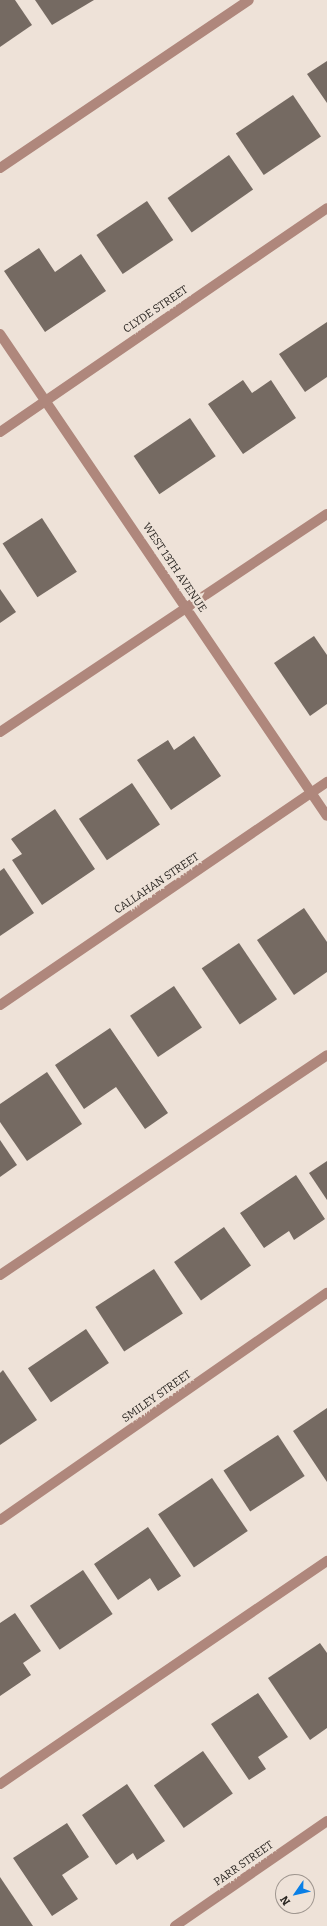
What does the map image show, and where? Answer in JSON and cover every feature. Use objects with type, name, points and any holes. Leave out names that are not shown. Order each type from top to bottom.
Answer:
[{"type":"street","points":[[0,168],[249,0]]},
{"type":"street","name":"CLYDE STREET","points":[[0,432],[327,208]]},
{"type":"street","name":"WEST 13TH AVENUE","points":[[0,334],[327,816]]},
{"type":"street","points":[[0,732],[188,610],[327,514]]},
{"type":"street","name":"CALLAHAN STREET","points":[[0,1005],[327,782]]},
{"type":"street","points":[[0,1275],[327,1055]]},
{"type":"street","name":"SMILEY STREET","points":[[0,1520],[327,1293]]},
{"type":"street","points":[[0,1784],[327,1562]]},
{"type":"street","name":"PARR STREET","points":[[175,1926],[327,1822]]},
{"type":"building","points":[[0,0],[15,0],[32,25],[0,47]]},
{"type":"building","points":[[35,0],[94,0],[52,25]]},
{"type":"building","points":[[327,61],[327,103],[307,74]]},
{"type":"building","points":[[293,95],[321,136],[264,175],[236,134]]},
{"type":"building","points":[[229,155],[253,189],[192,232],[168,198]]},
{"type":"building","points":[[147,201],[173,240],[123,274],[96,235]]},
{"type":"building","points":[[39,248],[55,272],[81,254],[106,291],[45,332],[4,271]]},
{"type":"building","points":[[327,322],[327,377],[305,392],[279,354]]},
{"type":"building","points":[[243,380],[252,393],[271,380],[296,418],[243,454],[208,404]]},
{"type":"building","points":[[190,418],[216,456],[159,494],[134,456]]},
{"type":"building","points":[[42,518],[77,572],[37,597],[3,544]]},
{"type":"building","points":[[0,589],[16,612],[0,623]]},
{"type":"building","points":[[314,636],[327,655],[327,704],[310,716],[274,663]]},
{"type":"building","points":[[194,736],[221,776],[171,810],[137,760],[168,740],[174,750]]},
{"type":"building","points":[[132,783],[160,824],[107,860],[79,819]]},
{"type":"building","points":[[55,809],[95,869],[42,905],[12,860],[22,854],[11,839]]},
{"type":"building","points":[[4,868],[34,913],[0,936],[0,871]]},
{"type":"building","points":[[304,908],[327,942],[327,972],[294,995],[257,940]]},
{"type":"building","points":[[239,943],[277,999],[240,1025],[202,968]]},
{"type":"building","points":[[174,986],[202,1027],[158,1057],[130,1016]]},
{"type":"building","points":[[110,1028],[168,1113],[145,1129],[116,1087],[84,1109],[55,1065]]},
{"type":"building","points":[[47,1072],[82,1124],[27,1161],[0,1122],[0,1104]]},
{"type":"building","points":[[0,1140],[17,1165],[0,1177]]},
{"type":"building","points":[[327,1161],[327,1200],[309,1173]]},
{"type":"building","points":[[296,1175],[325,1219],[294,1240],[289,1231],[264,1248],[240,1213]]},
{"type":"building","points":[[224,1227],[251,1266],[201,1300],[174,1262]]},
{"type":"building","points":[[154,1269],[183,1313],[124,1352],[95,1307]]},
{"type":"building","points":[[86,1329],[109,1363],[51,1402],[28,1368]]},
{"type":"building","points":[[3,1370],[37,1420],[0,1445],[0,1373]]},
{"type":"building","points":[[327,1408],[327,1482],[293,1431]]},
{"type":"building","points":[[278,1435],[305,1476],[250,1511],[223,1470]]},
{"type":"building","points":[[212,1478],[248,1531],[194,1567],[158,1514]]},
{"type":"building","points":[[148,1527],[181,1576],[158,1591],[150,1578],[118,1600],[94,1564]]},
{"type":"building","points":[[83,1570],[113,1614],[60,1650],[30,1606]]},
{"type":"building","points":[[15,1613],[41,1651],[23,1663],[31,1675],[0,1696],[0,1623]]},
{"type":"building","points":[[320,1643],[327,1653],[327,1728],[310,1740],[268,1678]]},
{"type":"building","points":[[258,1693],[288,1737],[258,1757],[266,1769],[249,1780],[211,1724]]},
{"type":"building","points":[[203,1751],[233,1794],[184,1828],[154,1785]]},
{"type":"building","points":[[127,1784],[165,1841],[137,1860],[133,1853],[116,1865],[82,1815]]},
{"type":"building","points":[[67,1823],[89,1857],[62,1875],[78,1899],[52,1916],[13,1858]]},
{"type":"building","points":[[0,1877],[33,1926],[0,1926]]}]
